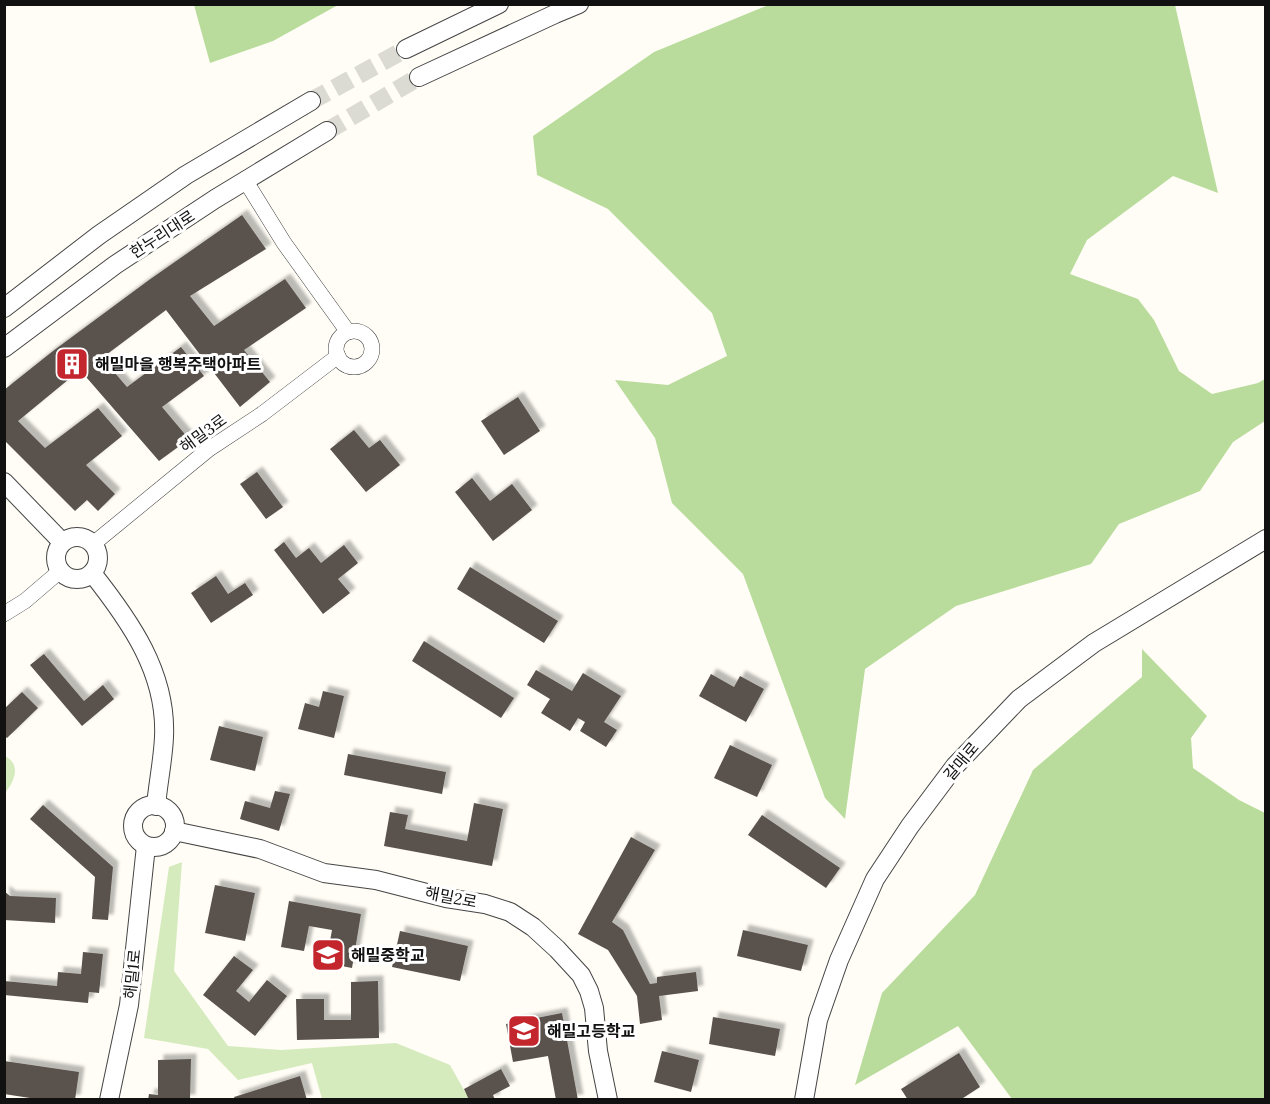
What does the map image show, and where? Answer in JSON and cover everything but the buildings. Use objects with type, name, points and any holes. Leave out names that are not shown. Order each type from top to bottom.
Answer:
[{"type":"street","points":[[406,49],[499,4]]},
{"type":"street","points":[[419,77],[579,4]]},
{"type":"street","name":"한누리대로","points":[[4,308],[99,235],[186,175],[311,101]]},
{"type":"street","name":"한누리대로","points":[[4,348],[115,265],[245,180],[327,130]]},
{"type":"street","points":[[245,180],[284,243],[348,332]]},
{"type":"street","points":[[348,332],[359,332],[371,344],[370,355],[363,364],[346,365],[338,356],[336,345],[342,335],[348,332]]},
{"type":"street","name":"해밀3로","points":[[93,544],[209,449],[262,414],[338,356]]},
{"type":"street","points":[[4,482],[62,543]]},
{"type":"street","points":[[74,537],[88,540],[93,544],[97,550],[98,562],[92,573],[87,577],[75,579],[69,578],[60,571],[55,560],[62,543],[74,537]]},
{"type":"street","name":"갈매로","points":[[804,1100],[818,1020],[839,960],[875,879],[910,825],[955,766],[1019,699],[1094,643],[1266,539]]},
{"type":"street","points":[[4,614],[26,601],[60,571]]},
{"type":"street","points":[[92,573],[119,607],[137,636],[155,675],[161,702],[164,736],[156,806]]},
{"type":"street","points":[[156,806],[166,809],[171,814],[174,820],[174,831],[171,839],[165,844],[159,847],[146,846],[136,836],[134,823],[140,811],[146,807],[156,806]]},
{"type":"street","name":"해밀2로","points":[[174,831],[260,849],[324,873],[376,880],[446,898],[485,904],[510,912],[541,934],[581,975],[594,1008],[598,1051],[608,1100]]},
{"type":"street","name":"해밀1로","points":[[109,1100],[129,1005],[146,846]]},
{"type":"green space","points":[[194,4],[338,5],[273,41],[210,63]]},
{"type":"green space","points":[[771,4],[1175,5],[1218,193],[1173,176],[1087,240],[1070,274],[1138,299],[1154,320],[1179,371],[1212,394],[1258,383],[1265,379],[1265,421],[1233,442],[1200,491],[1119,524],[1091,564],[956,606],[865,669],[845,819],[825,798],[743,574],[672,503],[655,438],[615,380],[668,385],[727,356],[712,313],[608,209],[537,175],[533,136],[654,52]]},
{"type":"green space","points":[[1142,649],[1207,716],[1191,738],[1193,768],[1239,800],[1265,813],[1265,1099],[1012,1099],[958,1026],[855,1085],[882,993],[975,895],[1033,770],[1142,677]]},
{"type":"green space","points":[[5,756],[13,764],[15,774],[5,793]]},
{"type":"green space","points":[[182,862],[174,971],[228,1046],[281,1050],[396,1043],[450,1065],[469,1099],[322,1099],[312,1063],[238,1080],[208,1049],[144,1038],[169,867]]},
{"type":"tunnel","points":[[311,101],[406,49]]},
{"type":"tunnel","points":[[327,131],[419,77]]},
{"type":"place","name":"해밀마을 행복주택아파트","points":[[72,364]]},
{"type":"place","name":"해밀중학교","points":[[328,955]]},
{"type":"place","name":"해밀고등학교","points":[[524,1031]]}]
